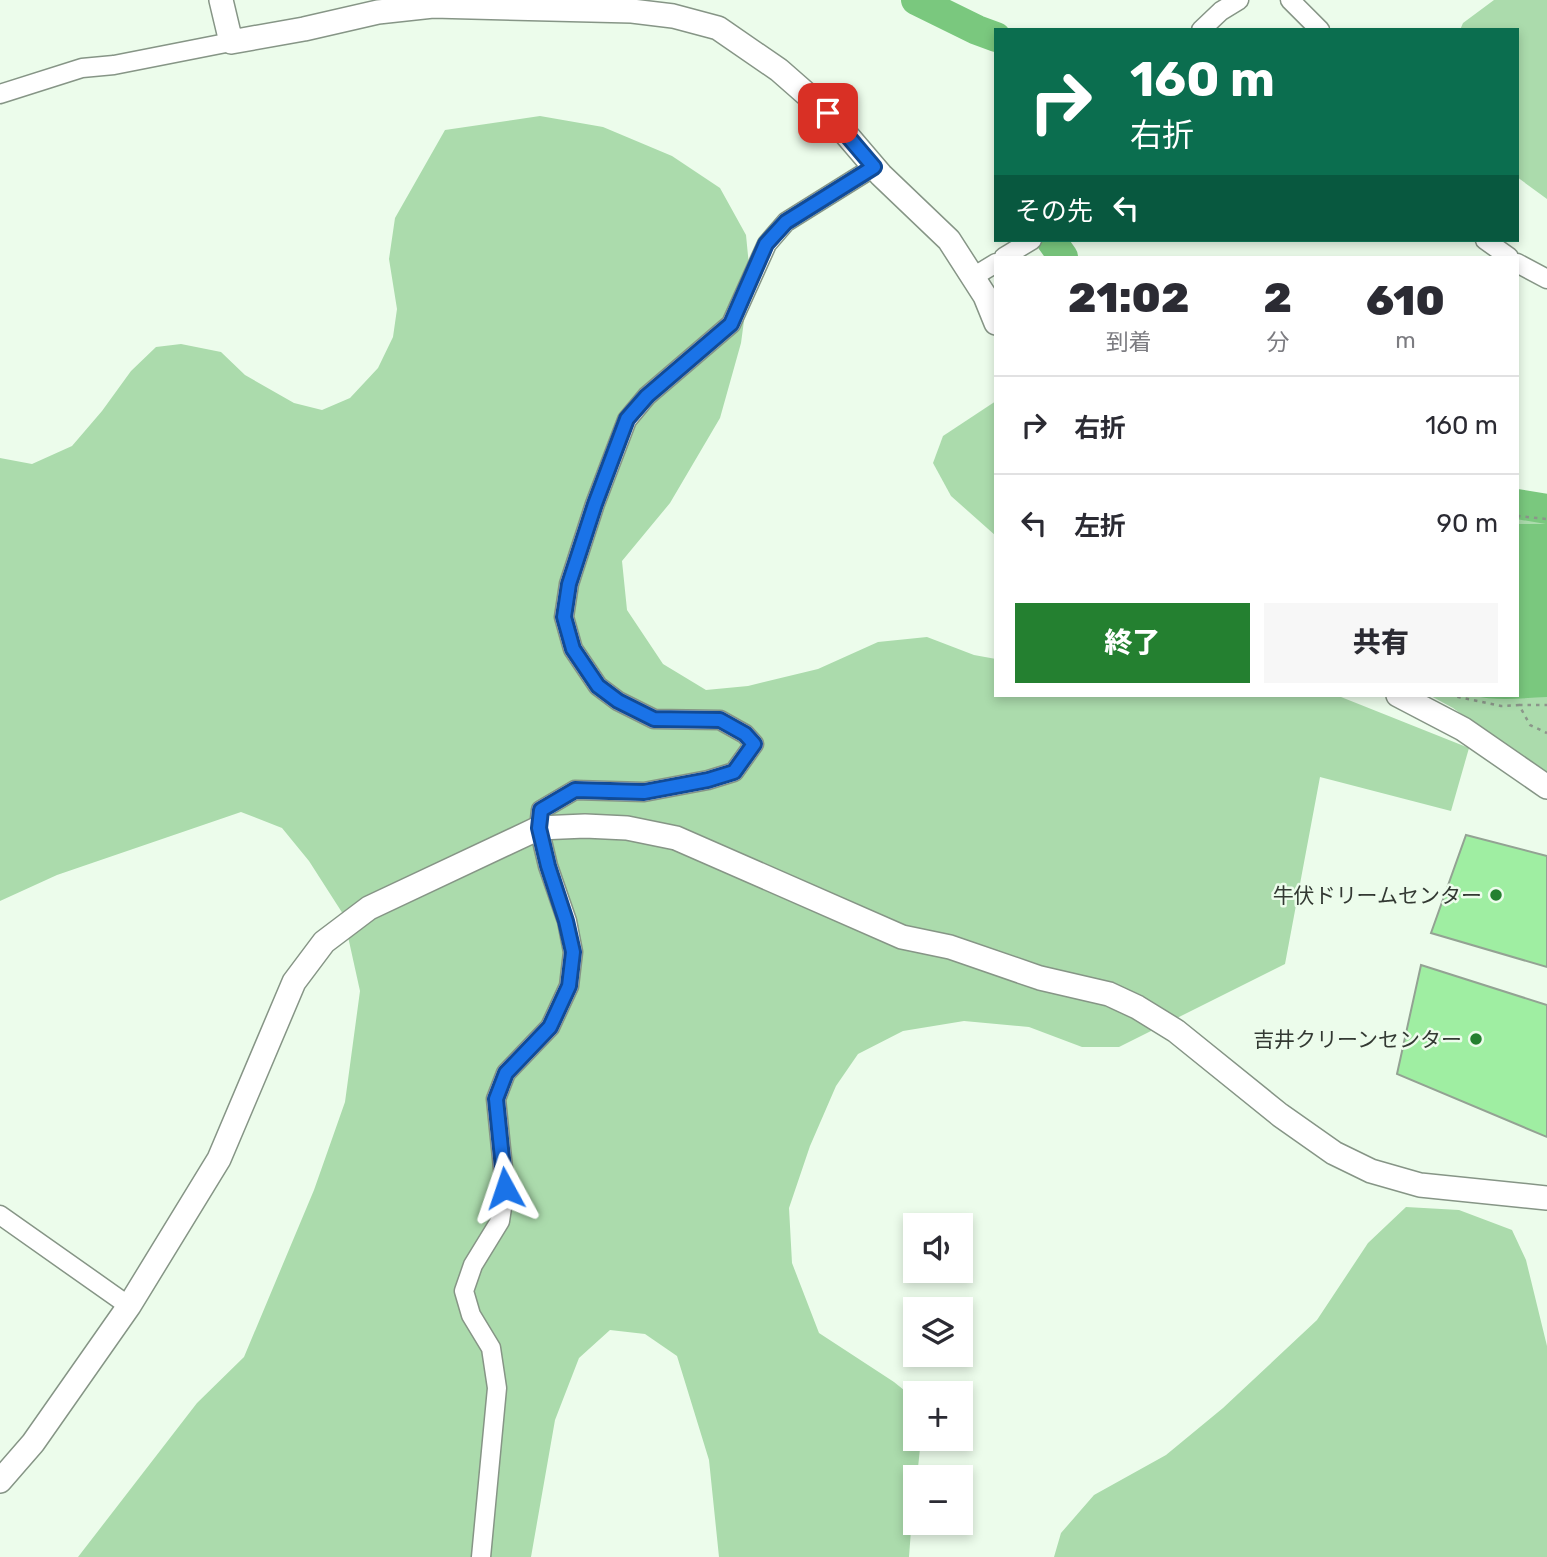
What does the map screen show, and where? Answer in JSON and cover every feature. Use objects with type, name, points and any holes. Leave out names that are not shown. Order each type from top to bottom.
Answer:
[{"type":"street","points":[[220,0],[230,42]]},
{"type":"street","points":[[1203,28],[1221,11],[1239,0]]},
{"type":"street","points":[[1290,0],[1318,28]]},
{"type":"street","points":[[0,94],[82,68],[114,65],[304,29],[378,12],[433,6],[632,11],[673,16],[718,28],[779,69],[828,113],[874,167],[949,240],[985,296],[994,318]]},
{"type":"street","points":[[481,1557],[497,1388],[491,1348],[471,1315],[464,1291],[472,1265],[500,1221],[505,1188],[496,1099],[506,1073],[550,1027],[569,986],[573,952],[539,828],[541,810],[575,790],[644,792],[708,780],[734,772],[754,744],[745,734],[720,720],[654,719],[618,701],[598,686],[573,649],[564,617],[569,584],[627,419],[647,396],[731,324],[766,244],[786,222],[874,167]]},
{"type":"street","points":[[1006,256],[1029,242]]},
{"type":"street","points":[[1475,242],[1486,248],[1496,248]]},
{"type":"street","points":[[973,277],[994,263]]},
{"type":"street","points":[[1519,264],[1547,279]]},
{"type":"street","points":[[1402,697],[1462,729],[1547,787]]},
{"type":"street","points":[[0,1481],[33,1443],[128,1306],[219,1159],[294,982],[324,942],[369,908],[539,828],[627,828],[676,838],[902,937],[950,947],[1040,978],[1109,994],[1138,1007],[1175,1031],[1280,1115],[1334,1153],[1371,1171],[1420,1185],[1547,1198]]},
{"type":"street","points":[[0,1215],[128,1306]]},
{"type":"path","points":[[1519,516],[1547,519]]},
{"type":"path","points":[[1458,697],[1501,706],[1547,705]]},
{"type":"path","points":[[1520,705],[1530,725],[1547,733]]},
{"type":"shaded area","points":[[1494,0],[1547,0],[1547,199],[1519,178],[1519,28],[1461,28],[1463,23]]},
{"type":"shaded area","points":[[540,116],[603,127],[672,156],[720,188],[746,235],[750,276],[741,343],[720,418],[670,503],[622,561],[627,610],[663,664],[706,690],[748,686],[818,669],[878,642],[927,637],[974,655],[994,659],[994,697],[1341,697],[1469,748],[1451,811],[1320,777],[1285,964],[1119,1047],[1082,1047],[1029,1027],[964,1021],[903,1031],[858,1054],[836,1086],[810,1146],[789,1208],[792,1263],[819,1333],[903,1389],[903,1451],[920,1451],[918,1465],[903,1465],[903,1535],[911,1535],[909,1557],[719,1557],[709,1460],[677,1356],[645,1334],[610,1330],[579,1358],[555,1420],[531,1557],[78,1557],[197,1403],[244,1357],[314,1190],[345,1102],[360,991],[343,914],[309,861],[282,828],[241,812],[57,875],[0,901],[0,458],[32,464],[72,446],[131,371],[156,347],[181,344],[221,352],[245,375],[294,403],[322,410],[350,398],[378,368],[393,337],[397,309],[389,259],[395,218],[445,130]]},
{"type":"shaded area","points":[[994,402],[994,534],[951,496],[933,463],[943,436]]},
{"type":"shaded area","points":[[1519,511],[1547,513],[1547,776],[1453,708],[1433,697],[1519,697]]},
{"type":"shaded area","points":[[1519,524],[1547,524],[1547,697],[1490,698],[1481,697],[1519,697]]},
{"type":"shaded area","points":[[1406,1207],[1459,1210],[1512,1230],[1526,1260],[1547,1346],[1547,1557],[1054,1557],[1061,1533],[1094,1495],[1166,1455],[1223,1408],[1317,1320],[1368,1243]]},
{"type":"building","name":"牛伏ドリームセンター","points":[[1466,835],[1547,856],[1547,967],[1431,933]]},
{"type":"building","name":"吉井クリーンセンター","points":[[1421,965],[1547,1005],[1547,1137],[1397,1074]]},
{"type":"waterway","points":[[916,0],[994,36]]},
{"type":"waterway","points":[[1052,242],[1062,256]]},
{"type":"waterway","points":[[1519,504],[1547,509]]},
{"type":"place","name":"牛伏ドリームセンター","points":[[1496,895]]},
{"type":"place","name":"吉井クリーンセンター","points":[[1476,1039]]},
{"type":"route","points":[[505,1188],[496,1099],[506,1073],[550,1027],[569,986],[573,952],[539,828],[541,810],[575,790],[644,792],[708,780],[734,772],[754,744],[745,734],[720,720],[654,719],[618,701],[598,686],[573,649],[564,617],[569,584],[627,419],[647,396],[731,324],[766,244],[786,222],[874,167],[828,113]]}]
